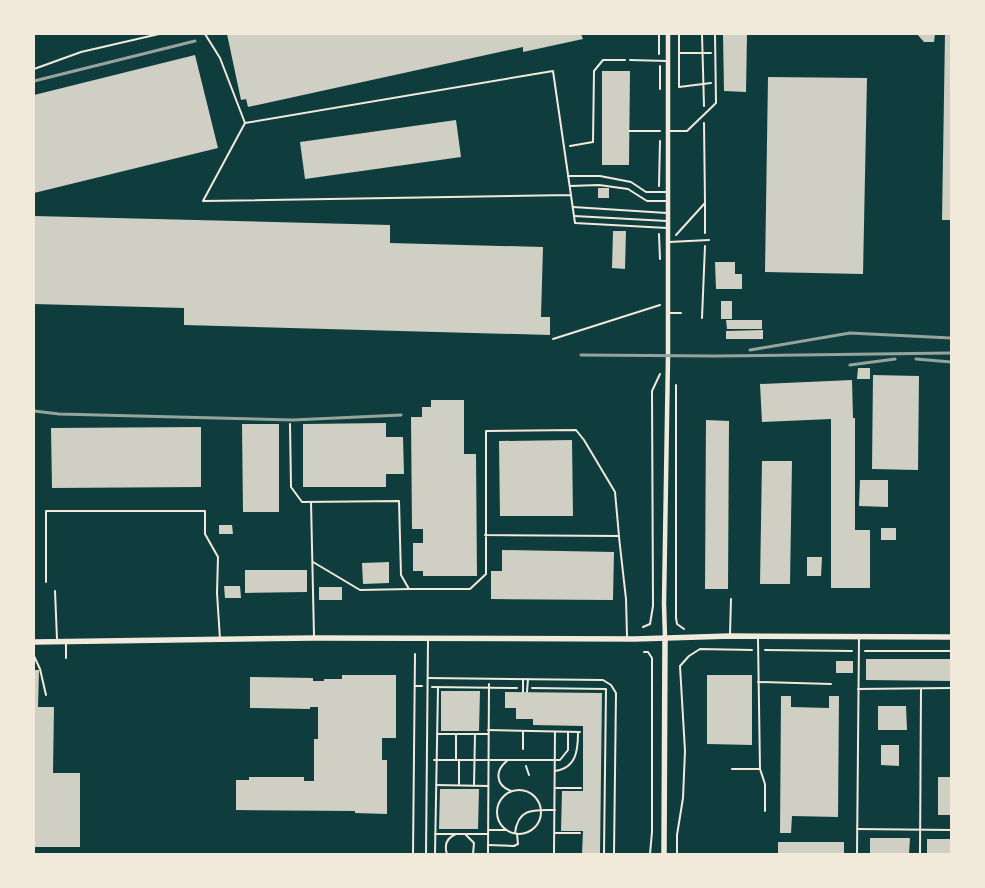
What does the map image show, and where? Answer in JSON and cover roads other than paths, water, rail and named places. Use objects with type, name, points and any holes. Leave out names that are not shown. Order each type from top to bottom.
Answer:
[{"type":"street","points":[[664,854],[668,34]]},
{"type":"street","points":[[34,642],[314,638],[951,637]]},
{"type":"lane","points":[[34,69],[81,52],[159,34]]},
{"type":"lane","points":[[205,34],[220,58],[245,122],[203,201],[571,195]]},
{"type":"lane","points":[[667,131],[687,131],[716,103],[715,34]]},
{"type":"lane","points":[[630,60],[667,61]]},
{"type":"lane","points":[[245,122],[553,71],[576,223],[667,228]]},
{"type":"lane","points":[[568,176],[600,176],[631,182],[646,192],[667,192]]},
{"type":"lane","points":[[570,186],[609,186],[628,189],[647,201],[667,201]]},
{"type":"lane","points":[[573,207],[667,213]]},
{"type":"lane","points":[[574,216],[667,221]]},
{"type":"lane","points":[[635,226],[635,231]]},
{"type":"lane","points":[[667,242],[709,240]]},
{"type":"lane","points":[[668,313],[681,313]]},
{"type":"lane","points":[[290,424],[291,487],[302,502],[398,501],[401,575],[409,589]]},
{"type":"lane","points":[[313,562],[360,590],[470,589],[486,574],[486,431],[576,430],[615,492],[626,599],[627,639]]},
{"type":"lane","points":[[311,502],[314,638]]},
{"type":"lane","points":[[46,582],[46,511],[205,511],[205,534],[218,557],[217,593],[220,639]]},
{"type":"lane","points":[[486,535],[619,536]]},
{"type":"lane","points":[[55,591],[57,642]]},
{"type":"lane","points":[[730,599],[730,636]]},
{"type":"lane","points":[[758,636],[760,769],[765,784],[765,811]]},
{"type":"lane","points":[[857,854],[859,636]]},
{"type":"lane","points":[[426,854],[428,639]]},
{"type":"lane","points":[[66,642],[66,658]]},
{"type":"lane","points":[[34,656],[40,669],[46,694]]},
{"type":"lane","points":[[428,678],[603,680],[611,685],[616,694],[614,854]]},
{"type":"lane","points":[[523,679],[523,692]]},
{"type":"lane","points":[[528,679],[528,692]]},
{"type":"lane","points":[[758,682],[832,684]]},
{"type":"lane","points":[[858,689],[951,688]]},
{"type":"lane","points":[[920,854],[921,689]]},
{"type":"lane","points":[[732,769],[760,769]]},
{"type":"lane","points":[[857,828],[951,830]]},
{"type":"railway","points":[[34,81],[195,41]]},
{"type":"railway","points":[[750,350],[850,333],[951,338]]},
{"type":"railway","points":[[581,355],[715,356],[951,353]]},
{"type":"railway","points":[[850,365],[895,359]]},
{"type":"railway","points":[[916,359],[951,362]]},
{"type":"railway","points":[[34,411],[59,414],[293,420],[401,415]]}]
